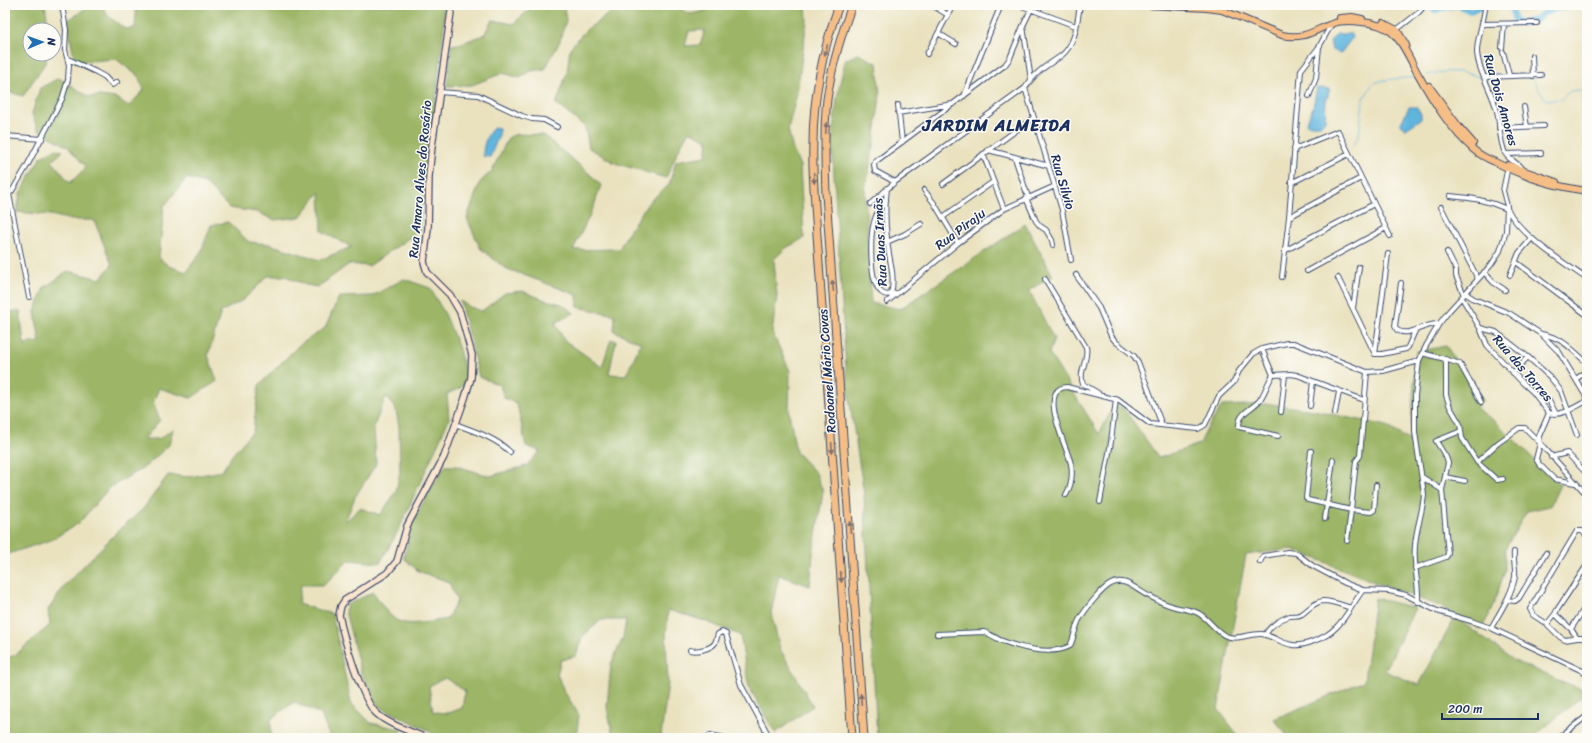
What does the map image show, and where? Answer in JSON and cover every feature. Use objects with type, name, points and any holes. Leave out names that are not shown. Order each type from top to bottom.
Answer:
[{"type":"highway","name":"Rodoanel Mário Covas","points":[[852,5],[837,53],[831,79],[826,108],[824,153],[864,738]]},
{"type":"highway","name":"Rodoanel Mário Covas","points":[[838,8],[819,78],[815,109],[813,150],[815,206],[852,738]]},
{"type":"main road","points":[[1146,5],[1222,10],[1282,35],[1289,36],[1306,36],[1331,25],[1345,21],[1359,22],[1395,31]]},
{"type":"main road","points":[[1215,5],[1226,8],[1286,33],[1303,33],[1334,19],[1345,17],[1383,23],[1395,31],[1435,103],[1447,120],[1474,150],[1507,167],[1546,184],[1587,191]]},
{"type":"main road","points":[[1522,173],[1556,182],[1587,187]]},
{"type":"street","points":[[5,198],[27,166],[42,139],[62,99],[70,73],[65,50],[66,30],[62,5]]},
{"type":"street","name":"Rua Amaro Alves do Rosário","points":[[426,738],[384,718],[376,713],[370,705],[362,689],[351,658],[341,624],[340,609],[346,598],[388,573],[395,564],[399,556],[406,528],[440,466],[469,385],[472,361],[464,322],[457,306],[449,294],[426,272],[424,261],[428,228],[430,164],[452,5]]},
{"type":"street","points":[[932,5],[948,15]]},
{"type":"street","points":[[927,54],[954,5]]},
{"type":"street","points":[[963,97],[1001,5]]},
{"type":"street","points":[[1019,5],[1076,26]]},
{"type":"street","points":[[895,182],[875,172],[874,165],[879,158],[963,97],[1008,62],[1033,5]]},
{"type":"street","points":[[870,204],[879,198],[887,188],[895,182],[1025,88],[1038,72],[1066,51],[1073,38],[1080,5]]},
{"type":"street","points":[[1395,31],[1422,10],[1425,5]]},
{"type":"street","name":"Rua Dois Amores","points":[[1485,9],[1483,24],[1478,40],[1477,54],[1480,66],[1497,110],[1499,128],[1506,154],[1521,166],[1522,173]]},
{"type":"street","points":[[1483,24],[1537,23]]},
{"type":"street","points":[[1504,24],[1502,50],[1509,75]]},
{"type":"street","points":[[1282,277],[1286,250],[1301,70],[1319,47],[1331,25]]},
{"type":"street","points":[[1023,26],[1031,80]]},
{"type":"street","points":[[938,33],[956,44]]},
{"type":"street","points":[[1309,96],[1316,78],[1319,47]]},
{"type":"street","points":[[1532,56],[1533,76]]},
{"type":"street","points":[[68,59],[96,72],[108,80]]},
{"type":"street","points":[[1485,77],[1541,75]]},
{"type":"street","name":"Rua Silvio","points":[[1025,88],[1062,210],[1071,260]]},
{"type":"street","points":[[439,92],[478,95],[527,118],[544,120],[557,128]]},
{"type":"street","points":[[898,113],[953,104]]},
{"type":"street","points":[[898,105],[902,142]]},
{"type":"street","points":[[1524,107],[1527,127]]},
{"type":"street","points":[[943,184],[1033,118]]},
{"type":"street","points":[[1499,128],[1544,126]]},
{"type":"street","points":[[1294,149],[1337,130],[1390,236]]},
{"type":"street","points":[[5,136],[42,139]]},
{"type":"street","points":[[988,150],[1049,166]]},
{"type":"street","points":[[1506,154],[1541,152]]},
{"type":"street","points":[[983,154],[1004,210]]},
{"type":"street","points":[[1291,183],[1349,154]]},
{"type":"street","points":[[1015,158],[1027,198],[1038,224],[1046,230],[1052,240],[1053,245]]},
{"type":"street","points":[[1418,602],[1414,557],[1416,535],[1424,502],[1415,426],[1415,396],[1419,361],[1439,324],[1494,262],[1500,252],[1505,238],[1507,221],[1507,208],[1503,191],[1507,167]]},
{"type":"street","points":[[1289,217],[1361,178]]},
{"type":"street","points":[[943,217],[993,182]]},
{"type":"street","name":"Rua Piraju","points":[[886,302],[958,243],[1004,210],[1055,186]]},
{"type":"street","name":"Rua Duas Irmãs","points":[[887,188],[887,242],[892,268],[893,287],[891,294]]},
{"type":"street","points":[[924,190],[943,217],[958,243]]},
{"type":"street","points":[[9,194],[29,297]]},
{"type":"street","points":[[1450,196],[1481,199],[1507,208],[1516,223],[1532,238],[1587,279]]},
{"type":"street","points":[[886,200],[874,220],[872,230],[871,258],[875,281],[879,290],[886,294],[897,293]]},
{"type":"street","points":[[1286,250],[1374,204]]},
{"type":"street","points":[[1440,207],[1478,280]]},
{"type":"street","points":[[1507,221],[1516,223]]},
{"type":"street","points":[[887,242],[905,234],[920,224]]},
{"type":"street","points":[[1307,271],[1386,228]]},
{"type":"street","points":[[1510,275],[1519,253],[1532,238]]},
{"type":"street","name":"Rua das Torres","points":[[1447,252],[1456,270],[1456,276],[1464,295],[1487,345],[1533,392],[1549,414],[1556,414],[1568,410],[1587,400]]},
{"type":"street","points":[[1375,354],[1388,254]]},
{"type":"street","points":[[1516,262],[1587,315]]},
{"type":"street","points":[[1353,309],[1359,267]]},
{"type":"street","points":[[1484,272],[1493,282],[1505,290]]},
{"type":"street","points":[[1076,274],[1099,308],[1111,336],[1116,342],[1134,356],[1138,362],[1162,425]]},
{"type":"street","points":[[1338,278],[1375,354]]},
{"type":"street","points":[[1045,279],[1086,348],[1086,362],[1082,369],[1083,384],[1100,395]]},
{"type":"street","points":[[1400,283],[1395,326],[1397,330],[1401,333],[1415,330],[1426,325],[1439,324]]},
{"type":"street","points":[[1464,295],[1509,313],[1541,334],[1559,352],[1587,400]]},
{"type":"street","points":[[1480,328],[1496,332],[1528,357],[1556,384],[1561,391],[1577,435]]},
{"type":"street","points":[[1375,354],[1406,349],[1415,330]]},
{"type":"street","points":[[1541,334],[1555,337],[1564,342],[1587,363]]},
{"type":"street","points":[[1066,495],[1071,483],[1071,464],[1054,412],[1053,404],[1058,389],[1062,387],[1116,399],[1124,403],[1146,423],[1198,429],[1205,425],[1220,396],[1234,382],[1239,371],[1253,354],[1262,349],[1294,343],[1367,372],[1383,371],[1419,361]]},
{"type":"street","points":[[1262,349],[1273,375]]},
{"type":"street","points":[[1422,353],[1454,361],[1460,364],[1482,402]]},
{"type":"street","points":[[1513,373],[1528,357]]},
{"type":"street","points":[[1445,359],[1446,395],[1450,407],[1460,424],[1465,444],[1477,462],[1497,480],[1503,479]]},
{"type":"street","points":[[1347,541],[1356,461],[1360,456],[1367,372]]},
{"type":"street","points":[[1576,379],[1586,374]]},
{"type":"street","points":[[1273,375],[1297,375],[1339,392],[1364,400]]},
{"type":"street","points":[[1273,375],[1260,400],[1242,415],[1238,421],[1239,427],[1278,436]]},
{"type":"street","points":[[1281,412],[1285,375]]},
{"type":"street","points":[[1310,406],[1313,382]]},
{"type":"street","points":[[1336,413],[1339,392]]},
{"type":"street","points":[[1100,502],[1111,442],[1116,399]]},
{"type":"street","points":[[1549,400],[1556,414]]},
{"type":"street","points":[[1549,414],[1539,436],[1540,443],[1536,459],[1554,479],[1574,483]]},
{"type":"street","points":[[455,424],[500,444],[510,452]]},
{"type":"street","points":[[1477,462],[1498,443],[1519,428],[1525,428],[1540,443],[1574,483],[1587,495]]},
{"type":"street","points":[[1415,568],[1446,557],[1448,554],[1442,490],[1448,463],[1436,441],[1461,431]]},
{"type":"street","points":[[1311,451],[1306,498],[1308,500],[1351,510],[1371,512],[1374,510],[1376,485]]},
{"type":"street","points":[[1551,457],[1567,453],[1587,474]]},
{"type":"street","points":[[1325,520],[1333,460]]},
{"type":"street","points":[[1444,477],[1465,482]]},
{"type":"street","points":[[1422,478],[1442,490]]},
{"type":"street","points":[[1587,536],[1582,531],[1578,531],[1530,609],[1533,616],[1548,624],[1560,637],[1565,640],[1587,638]]},
{"type":"street","points":[[1260,562],[1263,556],[1287,552],[1296,553],[1323,572],[1345,583],[1363,590],[1398,592],[1437,611],[1491,628],[1587,673]]},
{"type":"street","points":[[1491,628],[1507,600],[1515,576],[1514,552]]},
{"type":"street","points":[[1507,600],[1515,601],[1519,598],[1546,553]]},
{"type":"street","points":[[1548,624],[1587,565]]},
{"type":"street","points":[[937,634],[984,632],[999,640],[1027,649],[1050,650],[1065,648],[1070,646],[1079,620],[1095,598],[1111,584],[1118,582],[1131,585],[1147,595],[1172,606],[1196,612],[1214,626],[1220,633],[1228,637],[1259,634],[1266,635],[1286,644],[1304,645],[1318,640],[1336,629],[1344,620],[1363,590]]},
{"type":"street","points":[[1266,635],[1275,624],[1291,616],[1297,616],[1320,602],[1329,602],[1351,608]]},
{"type":"street","points":[[1571,629],[1587,604]]},
{"type":"street","points":[[1555,614],[1571,629],[1577,638]]},
{"type":"street","points":[[690,650],[697,651],[712,646],[715,643],[718,634],[722,632],[726,634],[741,685],[770,738]]},
{"type":"street","points":[[1559,738],[1587,716]]},
{"type":"street","points":[[707,738],[710,735],[725,738]]},
{"type":"green space","points":[[8,5],[45,5],[48,22],[22,22],[22,62],[46,62],[23,96],[5,91],[5,17]]},
{"type":"green space","points":[[91,5],[102,5],[107,15],[125,29],[135,28],[136,11],[131,5],[444,5],[444,25],[427,181],[419,231],[369,266],[349,264],[318,287],[306,285],[285,276],[268,276],[243,300],[221,312],[208,355],[217,381],[191,398],[159,388],[153,403],[160,420],[144,439],[159,439],[173,429],[169,445],[146,466],[109,488],[79,523],[51,540],[5,555],[5,312],[20,311],[24,344],[40,342],[35,312],[44,288],[68,271],[100,279],[112,265],[94,220],[71,220],[51,215],[17,212],[20,194],[41,157],[55,149],[63,151],[52,161],[70,183],[86,167],[67,146],[38,130],[32,114],[40,88],[59,78],[89,97],[99,96],[116,98],[129,106],[144,90],[138,76],[116,59],[75,62],[67,21]],"holes":[[[187,178],[205,183],[229,208],[257,212],[274,220],[300,217],[320,192],[322,231],[351,247],[320,260],[269,244],[249,242],[228,222],[211,225],[201,252],[186,272],[169,266],[159,258],[164,206]]]},
{"type":"green space","points":[[535,5],[564,5],[566,20],[560,41],[545,69],[531,71],[520,78],[503,73],[472,85],[447,86],[451,45],[459,44],[484,35],[492,20],[513,24]]},
{"type":"green space","points":[[621,5],[672,5],[691,14],[704,11],[715,5],[806,5],[807,20],[797,93],[788,129],[793,150],[800,166],[804,238],[786,248],[774,259],[777,296],[772,332],[790,371],[789,412],[796,452],[816,473],[823,492],[813,554],[810,586],[779,575],[771,613],[780,649],[813,706],[775,733],[749,687],[740,635],[702,620],[668,610],[666,638],[668,683],[661,736],[664,738],[614,738],[613,736],[607,707],[611,664],[623,638],[626,620],[601,620],[582,637],[576,656],[561,660],[557,674],[564,691],[579,715],[576,738],[438,738],[428,730],[378,706],[361,673],[345,611],[347,605],[373,592],[392,617],[400,622],[413,623],[447,619],[457,601],[449,582],[418,571],[404,558],[412,522],[445,466],[456,466],[490,476],[526,466],[540,451],[526,446],[517,404],[504,398],[500,385],[479,377],[460,301],[470,307],[482,311],[505,293],[522,291],[545,300],[562,304],[574,313],[555,323],[564,340],[602,367],[611,339],[616,341],[609,374],[626,375],[641,343],[614,331],[615,315],[578,307],[577,295],[505,268],[480,248],[467,218],[480,182],[492,171],[508,138],[516,134],[544,135],[588,172],[601,185],[594,206],[573,250],[619,249],[629,231],[649,202],[669,185],[676,161],[706,156],[708,140],[689,131],[666,178],[615,163],[589,148],[585,127],[556,104],[567,73],[570,48],[586,30]],"holes":[[[705,30],[700,45],[685,46],[689,31]],[[445,678],[465,691],[462,708],[449,713],[433,712],[429,686]]]},
{"type":"green space","points":[[858,54],[877,63],[880,95],[874,145],[865,190],[871,303],[900,309],[1025,224],[1053,276],[1029,290],[1054,339],[1049,353],[1099,434],[1115,404],[1124,409],[1159,458],[1200,444],[1206,430],[1222,406],[1271,404],[1313,410],[1387,426],[1410,441],[1416,352],[1446,346],[1483,400],[1476,408],[1496,422],[1560,485],[1550,506],[1527,511],[1505,549],[1505,571],[1491,611],[1481,630],[1440,606],[1387,587],[1292,549],[1246,555],[1218,709],[1240,738],[877,738],[864,494],[847,385],[832,142],[837,98],[845,60]]},
{"type":"green space","points":[[404,279],[430,288],[446,316],[459,349],[467,379],[462,387],[447,394],[449,419],[399,529],[380,563],[349,560],[324,585],[301,585],[298,604],[332,614],[351,703],[371,723],[400,729],[403,738],[330,738],[321,714],[294,702],[271,719],[271,738],[5,738],[5,659],[15,655],[50,625],[48,610],[66,584],[119,530],[143,509],[168,475],[190,477],[222,471],[233,454],[253,431],[259,385],[298,346],[325,328],[339,297],[372,296]],"holes":[[[386,396],[396,410],[399,427],[400,471],[396,492],[380,515],[360,508],[345,522],[355,497],[376,464],[374,426]]]},
{"type":"green space","points":[[1375,598],[1415,608],[1385,671],[1419,685],[1455,617],[1513,660],[1587,692],[1532,738],[1289,738],[1274,719],[1364,681]]},
{"type":"water","points":[[1337,34],[1351,34],[1352,38],[1340,54],[1332,50],[1330,41]]},
{"type":"water","points":[[1317,88],[1330,89],[1326,101],[1325,121],[1323,124],[1319,125],[1306,124],[1313,107]]},
{"type":"water","points":[[1409,107],[1417,107],[1421,114],[1421,119],[1406,129],[1400,125]]},
{"type":"water","points":[[494,127],[499,128],[499,135],[490,157],[483,156],[486,140]]},
{"type":"waterway","points":[[1426,5],[1435,10],[1456,5]]},
{"type":"waterway","points":[[1458,5],[1470,11],[1489,5]]},
{"type":"waterway","points":[[1509,5],[1515,21],[1522,23],[1536,20],[1544,13],[1570,5]]},
{"type":"waterway","points":[[1427,75],[1442,72],[1463,72],[1483,79]]},
{"type":"waterway","points":[[1353,146],[1359,135],[1363,100],[1373,83],[1385,80],[1415,77]]},
{"type":"waterway","points":[[1528,77],[1531,78],[1547,100],[1562,99],[1570,91],[1578,90],[1587,93]]},
{"type":"district","name":"JARDIM ALMEIDA","points":[[997,125]]}]
